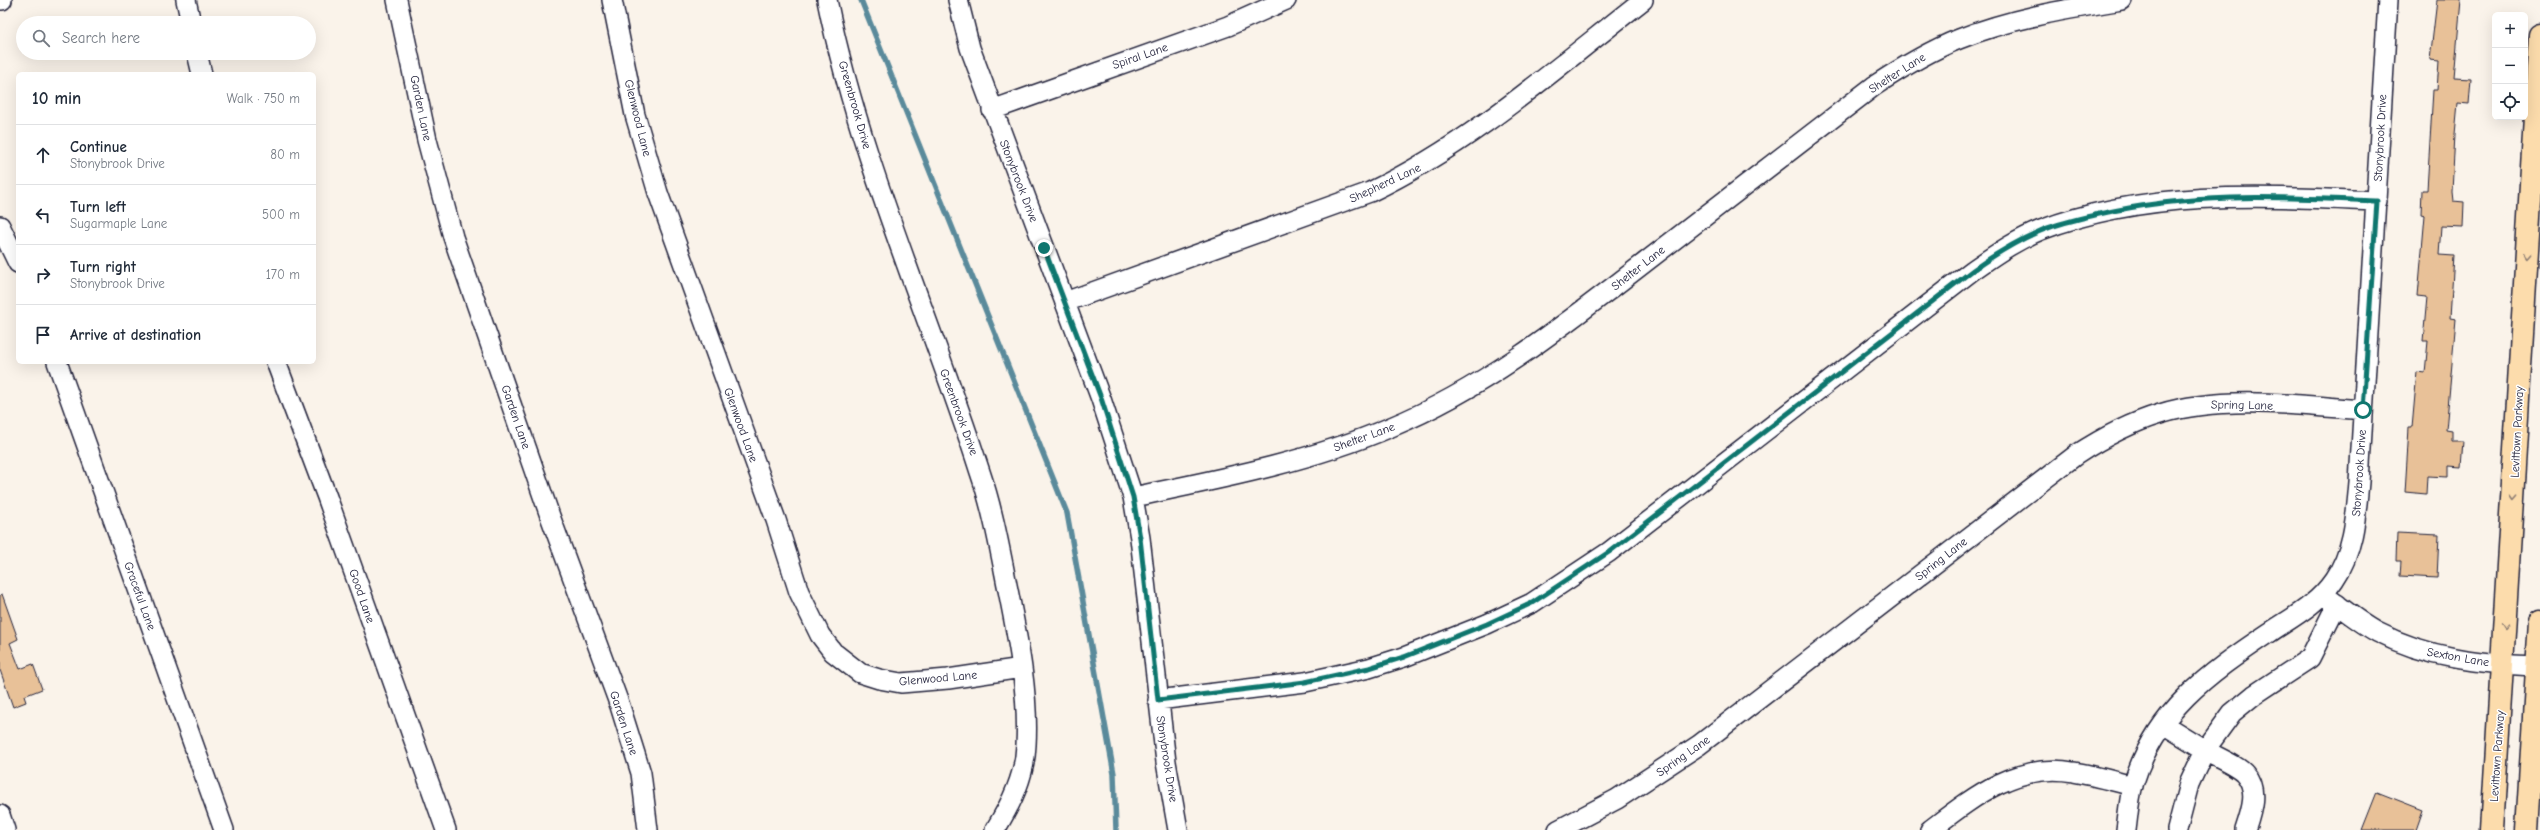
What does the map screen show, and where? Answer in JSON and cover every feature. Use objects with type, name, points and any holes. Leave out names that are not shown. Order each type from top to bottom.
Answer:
[{"type":"main road","name":"Levittown Parkway","points":[[2492,830],[2540,34]]},
{"type":"main road","points":[[2527,830],[2540,621]]},
{"type":"street","points":[[186,0],[189,16]]},
{"type":"street","name":"Garden Lane","points":[[397,0],[427,140],[453,237],[550,516],[620,706],[641,774],[648,830]]},
{"type":"street","name":"Glenwood Lane","points":[[612,0],[635,115],[658,193],[776,520],[799,592],[820,635],[833,652],[847,665],[860,673],[887,681],[901,683],[948,679],[1022,668]]},
{"type":"street","name":"Greenbrook Drive","points":[[827,0],[854,106],[882,197],[981,472],[996,529],[1022,668],[1026,738],[1024,763],[1007,810],[995,830]]},
{"type":"street","name":"Stonybrook Drive","points":[[958,0],[970,48],[1101,398],[1133,497],[1140,538],[1158,700],[1178,830]]},
{"type":"street","name":"Spiral Lane","points":[[992,110],[1228,26],[1286,0]]},
{"type":"street","name":"Shepherd Lane","points":[[1066,302],[1370,192],[1404,176],[1437,157],[1503,109],[1643,0]]},
{"type":"street","name":"Shelter Lane","points":[[1133,497],[1301,458],[1354,442],[1436,407],[1478,384],[1577,314],[1874,86],[1915,60],[1959,39],[2006,23],[2122,0]]},
{"type":"street","name":"Stonybrook Drive","points":[[2126,830],[2133,786],[2142,762],[2163,724],[2193,688],[2213,671],[2299,615],[2330,599],[2354,533],[2377,201],[2388,0]]},
{"type":"street","points":[[199,60],[202,72]]},
{"type":"street","points":[[1158,700],[1305,682],[1369,668],[1480,627],[1532,603],[1609,552],[1973,270],[2005,248],[2040,231],[2124,208],[2200,197],[2258,196],[2377,201]]},
{"type":"street","points":[[0,226],[16,260]]},
{"type":"street","name":"Graceful Lane","points":[[59,364],[224,830]]},
{"type":"street","name":"Good Lane","points":[[277,364],[327,497],[446,830]]},
{"type":"street","name":"Spring Lane","points":[[1558,830],[1617,799],[1699,745],[2076,455],[2122,428],[2160,414],[2200,405],[2227,403],[2363,410]]},
{"type":"street","points":[[2177,830],[2189,784],[2205,750],[2232,713],[2254,695],[2310,658],[2330,599]]},
{"type":"street","name":"Sexton Lane","points":[[2330,599],[2378,632],[2409,646],[2441,656],[2503,665],[2537,666]]},
{"type":"street","points":[[2163,724],[2245,773],[2254,794],[2252,812],[2245,830]]},
{"type":"street","points":[[1930,830],[1976,795],[1998,783],[2022,774],[2047,771],[2072,771],[2133,786]]},
{"type":"street","points":[[0,815],[5,830]]},
{"type":"building","points":[[2437,0],[2461,0],[2454,78],[2471,79],[2469,104],[2458,103],[2455,134],[2452,192],[2453,201],[2464,202],[2463,227],[2441,226],[2439,255],[2454,256],[2450,318],[2456,319],[2446,430],[2452,431],[2452,441],[2463,441],[2461,467],[2448,466],[2448,477],[2427,476],[2426,494],[2405,492],[2409,428],[2412,428],[2417,372],[2425,373],[2428,341],[2423,341],[2427,297],[2418,296],[2425,215],[2421,214],[2422,190],[2427,190],[2433,90],[2437,90],[2439,61],[2430,60]]},
{"type":"building","points":[[2397,533],[2439,535],[2437,578],[2400,576],[2401,561],[2396,561]]},
{"type":"building","points":[[2,594],[18,639],[10,643],[20,669],[33,664],[42,689],[24,696],[26,702],[13,707],[0,670],[0,595]]},
{"type":"building","points":[[2377,792],[2423,810],[2416,830],[2362,830]]},
{"type":"waterway","points":[[861,0],[1067,513],[1114,774],[1116,830]]},
{"type":"route","points":[[1044,248],[1066,302],[1101,398],[1133,497],[1140,538],[1158,700],[1234,692],[1305,682],[1369,668],[1404,657],[1487,624],[1532,603],[1609,552],[1973,270],[2005,248],[2040,231],[2064,222],[2143,204],[2200,197],[2258,196],[2377,201],[2363,410]]}]
